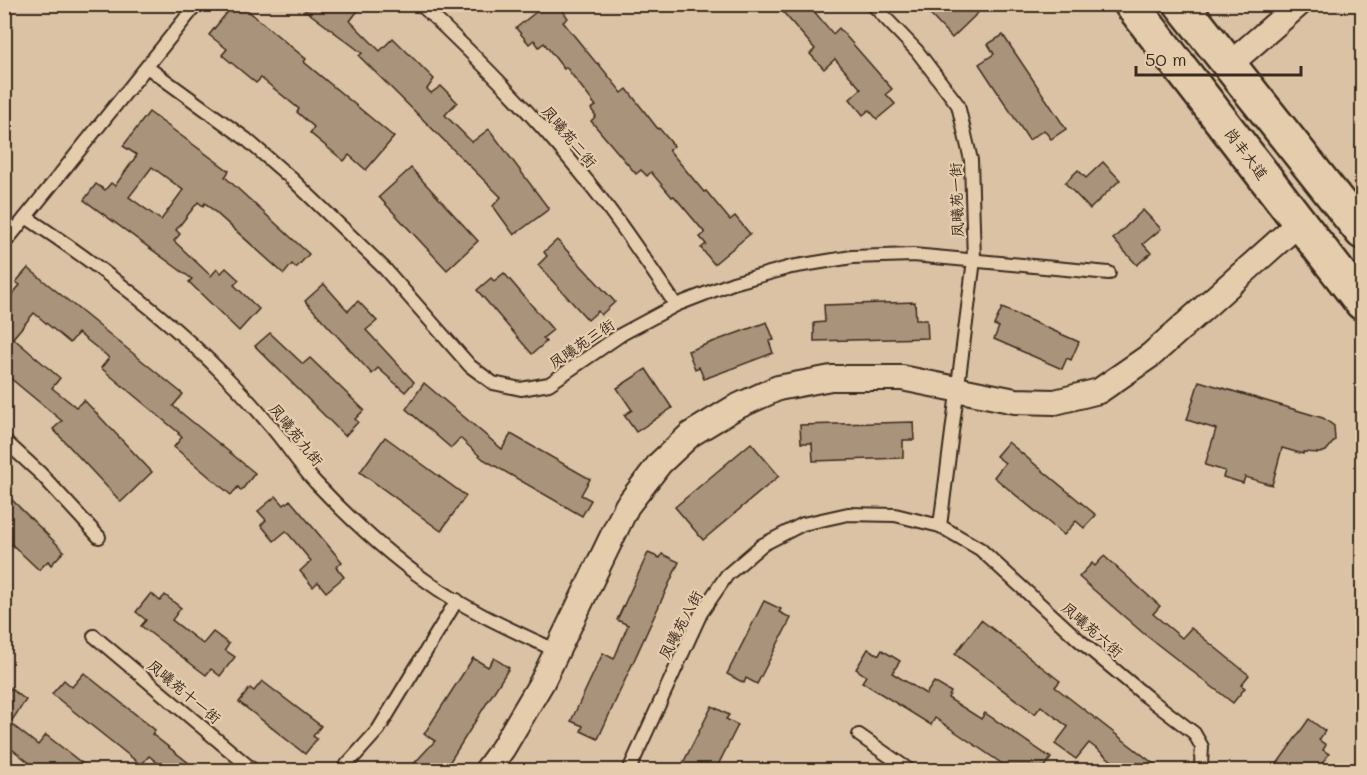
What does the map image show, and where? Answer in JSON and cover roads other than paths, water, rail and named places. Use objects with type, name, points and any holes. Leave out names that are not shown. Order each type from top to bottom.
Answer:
[{"type":"main road","name":"岗丰大道","points":[[1131,4],[1362,303]]},
{"type":"main road","points":[[1182,4],[1362,232]]},
{"type":"street","points":[[1230,65],[1299,4]]},
{"type":"street","points":[[487,771],[537,692],[627,506],[660,463],[691,434],[734,408],[778,388],[831,378],[902,378],[1015,401],[1055,402],[1099,391],[1151,355],[1299,223]]},
{"type":"lane","points":[[4,244],[197,4]]},
{"type":"lane","name":"凤曦苑二街","points":[[420,4],[528,111],[574,164],[630,237],[676,305]]},
{"type":"lane","name":"凤曦苑一街","points":[[872,4],[917,51],[958,105],[971,160],[974,260],[940,526]]},
{"type":"lane","name":"凤曦苑三街","points":[[147,67],[246,139],[300,186],[385,268],[470,366],[493,383],[520,389],[549,384],[622,334],[676,305],[733,283],[791,267],[852,257],[913,255],[1109,273]]},
{"type":"lane","name":"凤曦苑九街","points":[[26,217],[96,265],[179,332],[269,423],[315,482],[367,534],[426,581],[490,620],[557,651]]},
{"type":"lane","points":[[4,440],[41,474],[99,537]]},
{"type":"lane","name":"凤曦苑八街","points":[[628,771],[701,613],[728,575],[762,545],[803,524],[848,514],[895,515],[940,526]]},
{"type":"lane","name":"凤曦苑六街","points":[[940,526],[980,549],[1079,640],[1194,733],[1202,747],[1202,765],[1198,771]]},
{"type":"lane","points":[[342,771],[378,730],[457,600]]},
{"type":"lane","name":"凤曦苑十一街","points":[[94,636],[254,771]]},
{"type":"lane","points":[[860,735],[909,771]]}]
